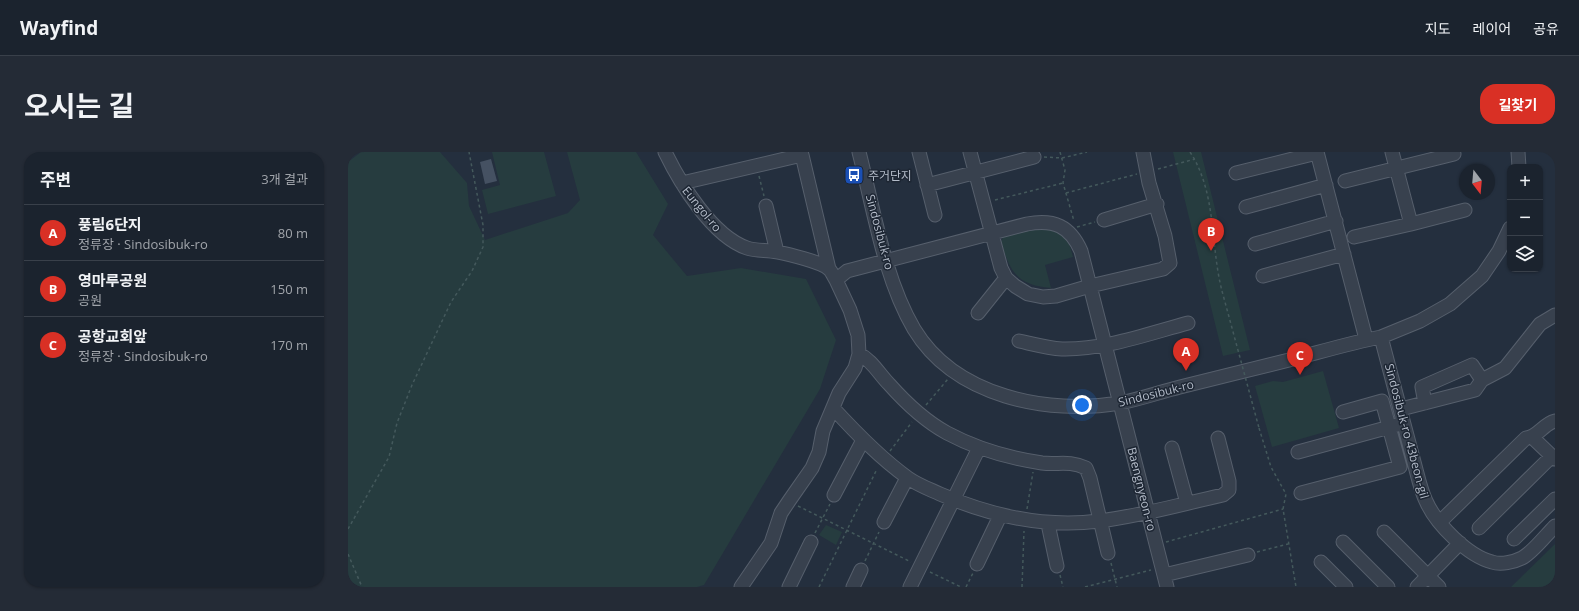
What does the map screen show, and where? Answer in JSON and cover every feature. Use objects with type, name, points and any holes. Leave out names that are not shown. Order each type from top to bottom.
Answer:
[{"type":"street","name":"Eungol-ro","points":[[665,152],[682,183],[712,223],[724,236],[747,248],[777,252],[815,263],[832,274]]},
{"type":"street","name":"Sindosibuk-ro","points":[[859,152],[886,260],[899,301],[915,331],[938,358],[974,384],[996,393],[1039,405],[1072,406],[1120,403],[1381,337],[1420,321],[1450,304],[1482,276],[1499,250],[1507,234]]},
{"type":"street","points":[[919,152],[935,215]]},
{"type":"street","points":[[970,152],[991,234],[1006,278],[1028,294],[1043,297],[1056,296],[1090,286],[1163,269],[1170,263],[1157,204],[1146,172],[1143,152]]},
{"type":"street","points":[[1236,173],[1317,152],[1366,340]]},
{"type":"street","points":[[1392,152],[1411,224]]},
{"type":"street","points":[[1518,152],[1519,164]]},
{"type":"street","points":[[1345,181],[1454,154]]},
{"type":"street","points":[[682,183],[802,155],[832,274],[852,316],[858,336],[859,354],[855,368],[839,393],[823,431],[819,452],[812,468],[781,513],[771,543],[741,587]]},
{"type":"street","points":[[927,184],[1034,157]]},
{"type":"street","points":[[1246,207],[1326,185]]},
{"type":"street","points":[[1104,220],[1157,204]]},
{"type":"street","points":[[766,206],[777,252]]},
{"type":"street","points":[[1354,238],[1465,210]]},
{"type":"street","points":[[1255,244],[1336,221]]},
{"type":"street","points":[[832,274],[1040,222],[1052,223],[1075,232]]},
{"type":"street","name":"Baengnyeon-ro","points":[[1075,232],[1164,576]]},
{"type":"street","points":[[1263,276],[1344,254]]},
{"type":"street","points":[[978,312],[1006,278]]},
{"type":"street","points":[[1402,410],[1475,390],[1482,380],[1505,368],[1540,324],[1555,315]]},
{"type":"street","points":[[1019,341],[1061,349],[1103,344],[1188,323]]},
{"type":"street","name":"Sindosibuk-ro 43beon-gil","points":[[1381,337],[1426,501],[1440,522],[1460,544],[1478,557],[1494,563],[1510,562],[1523,558],[1555,526]]},
{"type":"street","points":[[859,354],[867,357],[889,384],[919,414],[946,432],[979,448],[1005,457],[1042,463],[1075,463],[1086,468],[1108,553]]},
{"type":"street","points":[[1425,403],[1422,387],[1472,365],[1482,380]]},
{"type":"street","points":[[1302,493],[1400,466],[1382,401],[1343,412]]},
{"type":"street","points":[[833,408],[862,440],[907,478],[953,500],[1000,516],[1048,524],[1100,521],[1148,513],[1223,495],[1229,490],[1230,482],[1218,438]]},
{"type":"street","points":[[1440,522],[1526,438],[1533,438],[1549,423],[1555,421]]},
{"type":"street","points":[[1298,452],[1405,423]]},
{"type":"street","points":[[1479,528],[1554,458],[1533,438]]},
{"type":"street","points":[[834,495],[862,440]]},
{"type":"street","points":[[910,587],[979,448]]},
{"type":"street","points":[[1172,448],[1187,503]]},
{"type":"street","points":[[884,522],[907,478]]},
{"type":"street","points":[[1514,539],[1555,499]]},
{"type":"street","points":[[977,564],[1000,516]]},
{"type":"street","points":[[1048,524],[1057,566]]},
{"type":"street","points":[[1384,532],[1439,587]]},
{"type":"street","points":[[789,587],[811,542]]},
{"type":"street","points":[[1343,542],[1388,587]]},
{"type":"street","points":[[1417,587],[1460,544]]},
{"type":"street","points":[[1164,576],[1248,555]]},
{"type":"street","points":[[1321,562],[1346,587]]},
{"type":"street","points":[[853,587],[861,570]]},
{"type":"path","points":[[348,529],[389,457],[397,423],[412,385],[451,302],[472,271],[483,247],[483,226],[469,152]]},
{"type":"path","points":[[1060,152],[1065,170],[1063,183],[1075,232],[1104,220]]},
{"type":"path","points":[[1034,157],[1062,158],[1087,152]]},
{"type":"path","points":[[1190,152],[1205,185],[1213,221],[1217,270],[1259,428],[1271,467],[1286,494],[1283,509],[1296,587]]},
{"type":"path","points":[[1066,193],[1194,159]]},
{"type":"path","points":[[756,166],[766,206]]},
{"type":"path","points":[[983,203],[1063,183]]},
{"type":"path","points":[[819,587],[879,464],[954,371]]},
{"type":"path","points":[[811,542],[834,495]]},
{"type":"path","points":[[789,501],[961,587]]},
{"type":"path","points":[[1156,545],[1283,509]]},
{"type":"path","points":[[861,570],[884,522]]},
{"type":"path","points":[[1248,555],[1288,544]]},
{"type":"path","points":[[1108,553],[1117,587]]},
{"type":"path","points":[[348,554],[362,587]]},
{"type":"path","points":[[966,587],[977,564]]},
{"type":"path","points":[[1085,587],[1115,579],[1164,576]]},
{"type":"green space","points":[[361,152],[440,152],[467,183],[469,206],[485,240],[568,213],[580,200],[567,152],[636,152],[668,204],[653,235],[687,276],[741,268],[806,279],[836,340],[820,389],[704,585],[697,587],[348,587],[348,162]]},
{"type":"green space","points":[[492,152],[544,152],[556,196],[488,214],[482,190],[500,185]]},
{"type":"green space","points":[[1173,152],[1201,152],[1250,350],[1223,356]]},
{"type":"green space","points":[[1030,229],[1048,229],[1059,232],[1064,235],[1070,247],[1073,257],[1045,265],[1051,288],[1030,284],[1023,280],[1012,269],[1004,252],[1001,242],[1004,235]]},
{"type":"green space","points":[[1323,371],[1339,428],[1272,447],[1255,386],[1273,381],[1283,382]]},
{"type":"green space","points":[[826,525],[842,532],[836,545],[819,535]]},
{"type":"green space","points":[[1555,544],[1555,587],[1511,587]]},
{"type":"building","points":[[491,159],[497,181],[485,184],[480,162]]},
{"type":"place","name":"주거단지","points":[[854,175]]},
{"type":"place","name":"영마루공원","points":[[1211,251]]},
{"type":"place","name":"풍림6단지","points":[[1186,371]]},
{"type":"place","name":"공항교회앞","points":[[1300,375]]}]
